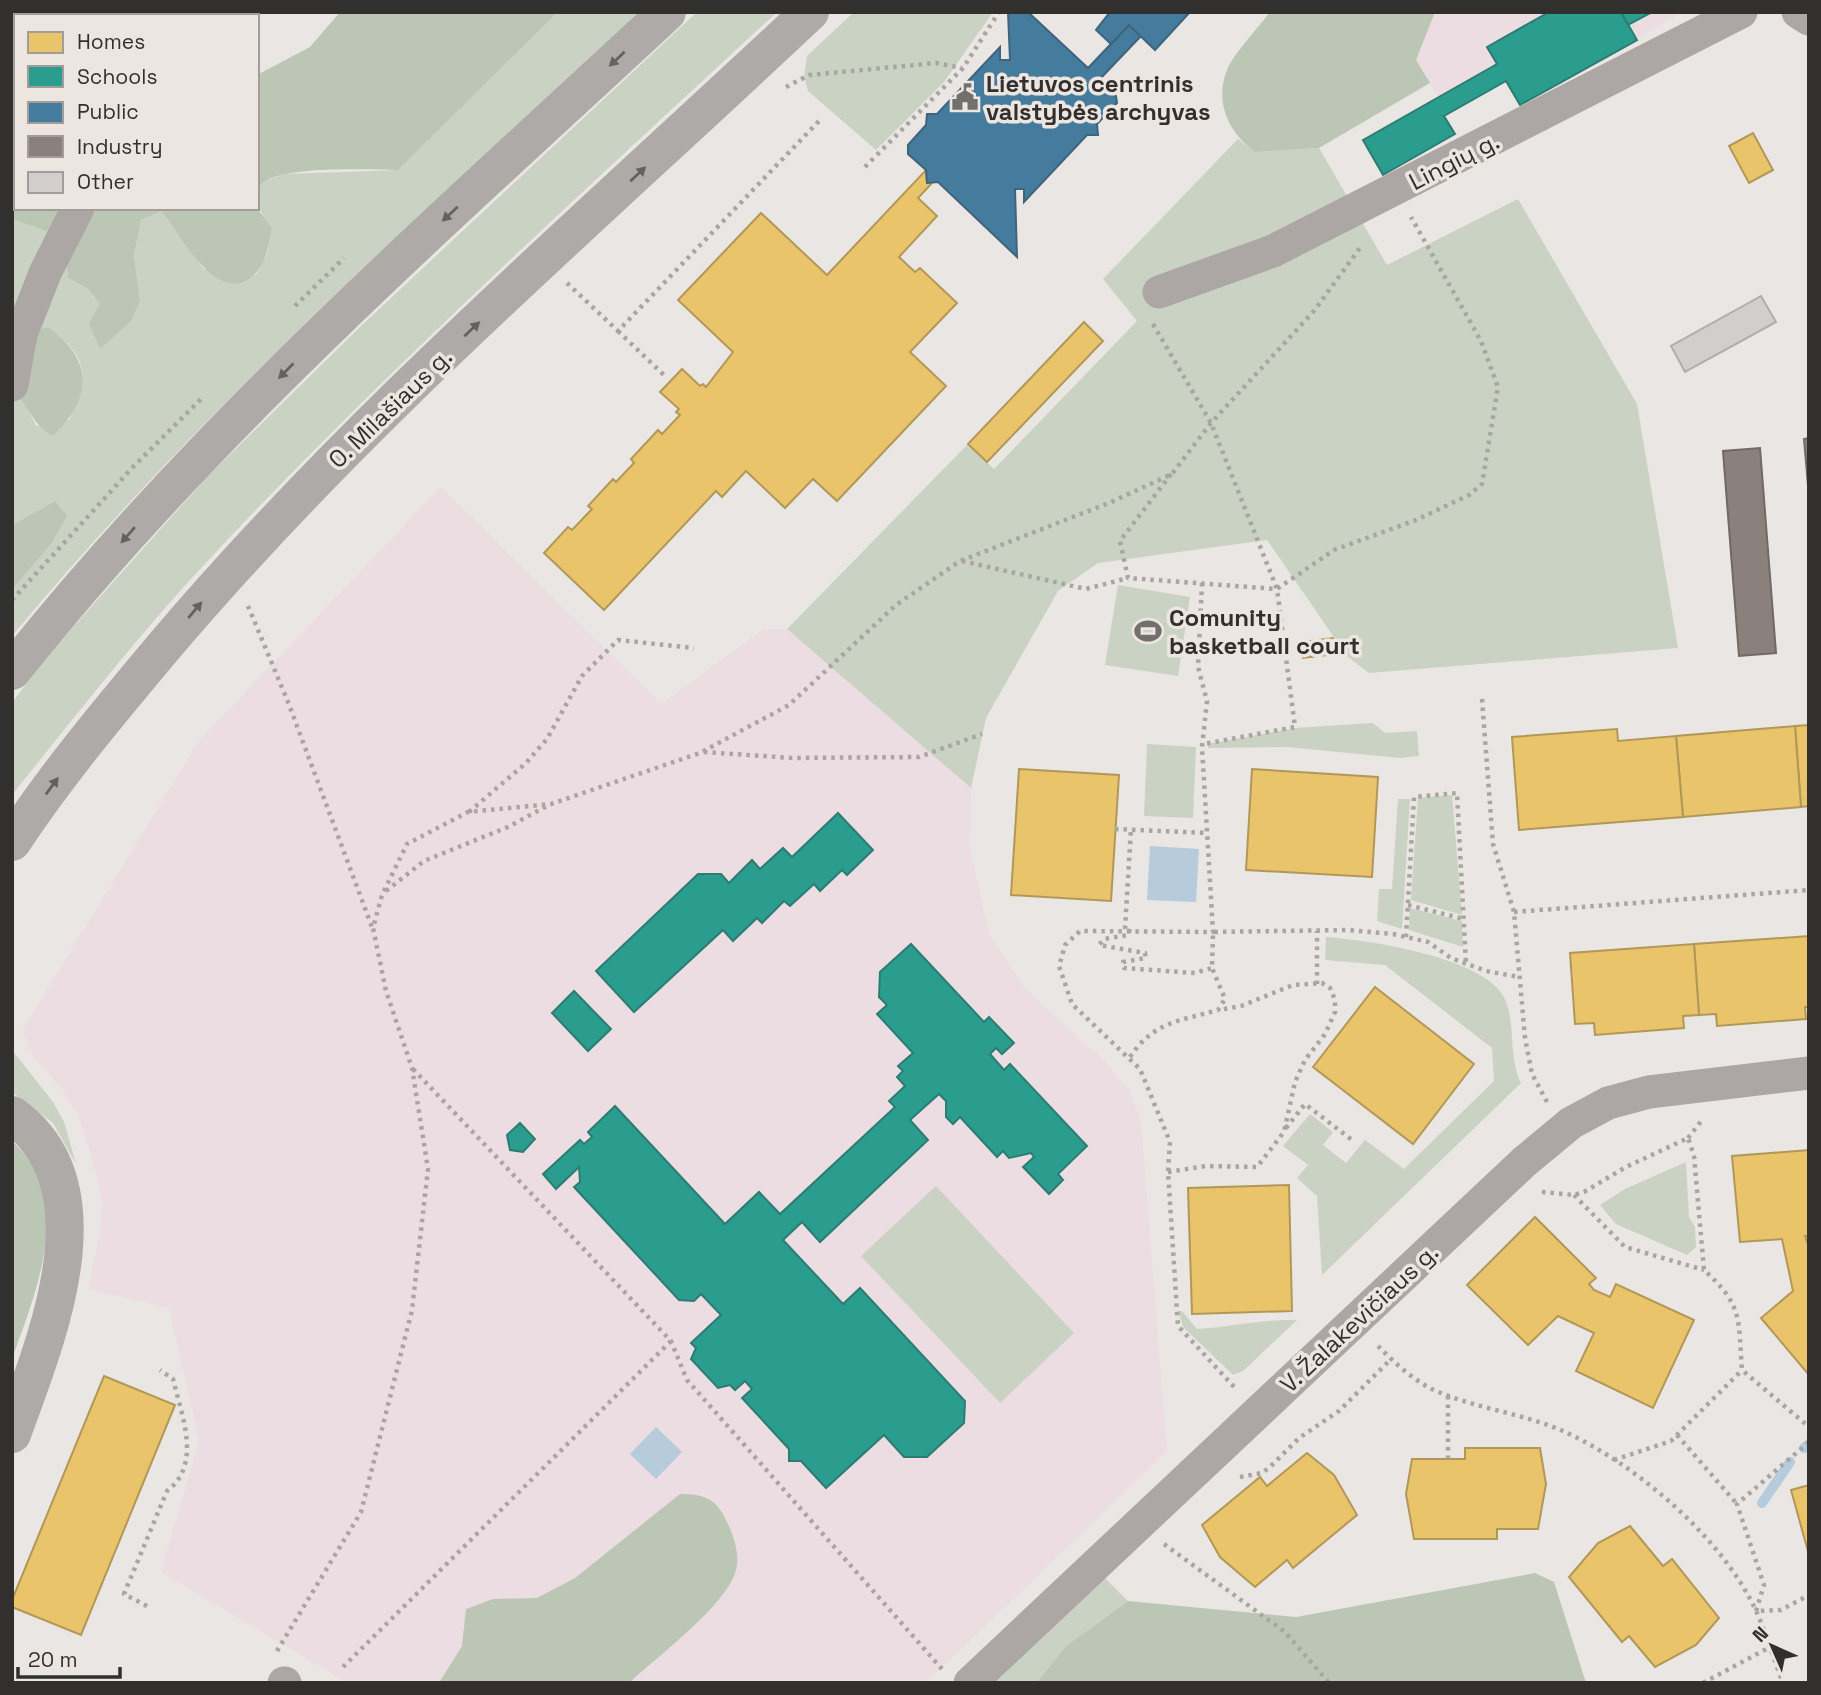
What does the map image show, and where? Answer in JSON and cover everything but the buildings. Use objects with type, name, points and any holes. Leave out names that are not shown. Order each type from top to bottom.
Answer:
[{"type":"main road","points":[[12,671],[150,510],[233,422],[354,303],[667,12]]},
{"type":"main road","name":"O. Milašiaus g.","points":[[12,842],[88,737],[213,588],[317,479],[433,365],[810,12]]},
{"type":"main road","points":[[12,1115],[41,1144],[57,1170],[65,1205],[64,1254],[55,1300],[12,1434]]},
{"type":"street","name":"Lingių g.","points":[[1155,305],[1273,251],[1406,185],[1741,12]]},
{"type":"street","points":[[1798,12],[1809,19]]},
{"type":"street","points":[[12,385],[21,334],[46,271],[77,210]]},
{"type":"street","name":"V. Žalakevičiaus g.","points":[[958,1678],[1138,1525],[1524,1162],[1571,1124],[1608,1103],[1649,1092],[1809,1073]]},
{"type":"path","points":[[865,167],[963,68],[999,12]]},
{"type":"path","points":[[786,87],[808,75],[936,64],[963,68]]},
{"type":"path","points":[[618,331],[819,121]]},
{"type":"path","points":[[960,561],[1086,589],[1128,578],[1277,589],[1334,550],[1416,520],[1469,495],[1482,484],[1498,387],[1481,341],[1421,232],[1398,197],[1406,185]]},
{"type":"path","points":[[1128,578],[1120,541],[1211,423],[1314,311],[1367,238]]},
{"type":"path","points":[[562,278],[666,377]]},
{"type":"path","points":[[1155,305],[1211,423],[1277,589],[1295,727],[1204,744]]},
{"type":"path","points":[[382,895],[397,880],[424,861],[508,827],[551,804],[703,752],[789,705],[896,605],[960,561],[1109,503],[1172,474]]},
{"type":"path","points":[[1202,583],[1198,667],[1207,701],[1204,744],[1213,932],[1212,968],[1225,999],[1218,1010]]},
{"type":"path","points":[[247,605],[288,702],[373,928],[386,991],[412,1068],[428,1169],[412,1310],[361,1512],[280,1675]]},
{"type":"path","points":[[373,928],[382,895],[407,844],[468,812],[526,764],[547,739],[582,676],[618,640],[694,648]]},
{"type":"path","points":[[1482,699],[1493,844],[1514,912],[1525,1038],[1532,1074],[1544,1098],[1571,1124]]},
{"type":"path","points":[[703,752],[792,758],[919,757],[982,734]]},
{"type":"path","points":[[1406,937],[1414,797],[1457,793],[1466,964]]},
{"type":"path","points":[[468,812],[551,804]]},
{"type":"path","points":[[1115,829],[1207,833]]},
{"type":"path","points":[[1131,829],[1128,935],[1104,939],[1099,944],[1145,953],[1146,958],[1123,962],[1124,968],[1195,973],[1212,968]]},
{"type":"path","points":[[1514,912],[1809,890]]},
{"type":"path","points":[[1408,905],[1464,919]]},
{"type":"path","points":[[1259,1413],[1178,1326],[1168,1172],[1170,1142],[1154,1096],[1130,1057],[1072,1004],[1059,966],[1065,945],[1080,931],[1348,930],[1428,942],[1466,964],[1519,977]]},
{"type":"path","points":[[1317,931],[1317,984]]},
{"type":"path","points":[[1130,1057],[1154,1030],[1176,1020],[1241,1006],[1293,985],[1317,984],[1330,988],[1335,1012],[1325,1034],[1306,1060],[1295,1082],[1284,1132]]},
{"type":"path","points":[[412,1068],[671,1341],[687,1380],[958,1678]]},
{"type":"path","points":[[1168,1172],[1206,1166],[1257,1167],[1305,1104],[1352,1140]]},
{"type":"path","points":[[1537,1192],[1574,1195],[1688,1138],[1694,1156],[1704,1270]]},
{"type":"path","points":[[1574,1195],[1625,1247],[1704,1270],[1726,1290],[1737,1307],[1742,1370],[1809,1427]]},
{"type":"path","points":[[1355,1323],[1411,1376],[1448,1395],[1562,1431],[1614,1460],[1667,1497],[1732,1572],[1756,1611],[1783,1683]]},
{"type":"path","points":[[343,1667],[671,1341]]},
{"type":"path","points":[[1258,1473],[1270,1467],[1299,1438],[1339,1411],[1391,1359]]},
{"type":"path","points":[[147,1606],[124,1594],[167,1491],[176,1484],[189,1451],[173,1379],[160,1370]]},
{"type":"path","points":[[1614,1460],[1671,1441],[1742,1370]]},
{"type":"path","points":[[1448,1395],[1448,1459]]},
{"type":"path","points":[[1677,1435],[1737,1504],[1764,1585],[1756,1611]]},
{"type":"path","points":[[1737,1504],[1809,1442]]},
{"type":"path","points":[[1138,1525],[1285,1632],[1329,1683]]},
{"type":"path","points":[[1756,1611],[1781,1610],[1809,1595]]},
{"type":"path","points":[[1703,1683],[1770,1647]]},
{"type":"shaded area","points":[[1435,12],[1683,12],[1520,105],[1506,81],[1444,116],[1438,97],[1416,60]]},
{"type":"shaded area","points":[[441,487],[661,704],[764,629],[787,629],[971,788],[970,849],[989,933],[1024,988],[1105,1062],[1130,1091],[1141,1122],[1167,1451],[926,1683],[348,1683],[161,1572],[199,1441],[169,1308],[88,1289],[100,1233],[102,1200],[93,1162],[77,1113],[61,1088],[34,1058],[22,1031],[199,741]]},
{"type":"green space","points":[[340,12],[558,12],[398,170],[301,172],[266,180],[259,186],[259,74],[310,47]]},
{"type":"green space","points":[[558,12],[640,12],[396,238],[237,391],[84,552],[12,636],[12,590],[51,544],[55,501],[12,525],[12,392],[24,401],[36,426],[69,420],[82,380],[82,369],[72,348],[48,327],[12,335],[13,219],[64,237],[68,278],[88,289],[100,304],[140,301],[134,256],[141,220],[161,211],[204,269],[256,275],[267,255],[272,228],[259,206],[261,182],[285,174],[398,170]]},
{"type":"green space","points":[[697,12],[777,12],[484,284],[341,423],[202,567],[153,622],[12,795],[12,703],[47,656],[209,475],[361,326]]},
{"type":"green space","points":[[854,12],[993,12],[944,82],[876,150],[808,91],[804,76],[807,56]]},
{"type":"green space","points":[[1270,12],[1435,12],[1416,60],[1430,83],[1319,148],[1255,152],[1238,136],[1226,116],[1223,82],[1235,56]]},
{"type":"green space","points":[[14,46],[14,210],[258,210],[272,228],[265,257],[258,270],[247,280],[235,284],[222,281],[199,262],[161,211],[141,220],[134,256],[140,301],[131,321],[100,349],[89,323],[100,304],[88,289],[68,278],[64,237],[12,219]]},
{"type":"green space","points":[[1238,139],[1255,152],[1319,148],[1387,265],[1518,199],[1637,404],[1678,648],[1369,673],[1347,656],[1267,540],[1098,563],[1058,591],[986,718],[971,788],[787,629],[968,444],[994,469],[1137,321],[1103,279]]},
{"type":"green space","points":[[48,327],[74,353],[83,380],[76,408],[53,436],[39,425],[12,392],[12,335]]},
{"type":"green space","points":[[55,501],[67,516],[51,544],[12,590],[12,525]]},
{"type":"green space","name":"Comunity basketball court","points":[[1118,585],[1190,597],[1178,676],[1105,665]]},
{"type":"green space","points":[[1373,723],[1385,733],[1417,731],[1419,756],[1400,758],[1287,747],[1208,748],[1208,744],[1295,728]]},
{"type":"green space","points":[[1147,744],[1196,747],[1193,818],[1144,816]]},
{"type":"green space","points":[[1452,795],[1462,915],[1411,900],[1418,798]]},
{"type":"green space","points":[[1398,799],[1410,799],[1402,929],[1377,921],[1379,889],[1392,889]]},
{"type":"green space","points":[[1410,908],[1462,921],[1463,947],[1409,930]]},
{"type":"green space","points":[[1326,937],[1424,953],[1475,972],[1494,984],[1505,999],[1508,1009],[1515,1062],[1521,1083],[1322,1275],[1317,1196],[1297,1178],[1308,1165],[1283,1146],[1310,1114],[1333,1132],[1323,1145],[1346,1163],[1365,1140],[1404,1169],[1494,1081],[1492,1048],[1385,965],[1325,960]]},
{"type":"green space","points":[[12,1050],[53,1102],[64,1122],[76,1164],[53,1123],[12,1092]]},
{"type":"green space","points":[[12,1141],[31,1165],[42,1190],[46,1218],[45,1247],[39,1276],[12,1359]]},
{"type":"green space","points":[[1686,1162],[1689,1217],[1695,1227],[1696,1247],[1687,1255],[1616,1224],[1600,1205],[1625,1189]]},
{"type":"green space","points":[[936,1186],[1074,1333],[1000,1403],[861,1256]]},
{"type":"green space","points":[[1178,1311],[1182,1311],[1197,1329],[1297,1320],[1243,1371],[1233,1375],[1183,1327]]},
{"type":"green space","points":[[680,1494],[702,1496],[718,1507],[734,1540],[736,1569],[726,1590],[702,1618],[629,1683],[439,1683],[462,1646],[466,1609],[493,1599],[537,1598],[575,1578]]},
{"type":"green space","points":[[1535,1573],[1554,1582],[1586,1683],[1036,1683],[1066,1646],[1128,1601],[1296,1617]]},
{"type":"green space","points":[[1101,1574],[1128,1601],[1066,1646],[1036,1683],[986,1683]]},
{"type":"water","points":[[1150,846],[1199,849],[1196,902],[1147,900]]},
{"type":"water","points":[[656,1427],[682,1452],[656,1479],[630,1454]]},
{"type":"waterway","points":[[1804,1448],[1809,1444]]},
{"type":"waterway","points":[[1762,1503],[1790,1462]]},
{"type":"place","name":"Lietuvos centrinis valstybės archyvas","points":[[965,97]]},
{"type":"place","name":"Comunity basketball court","points":[[1148,631]]}]
